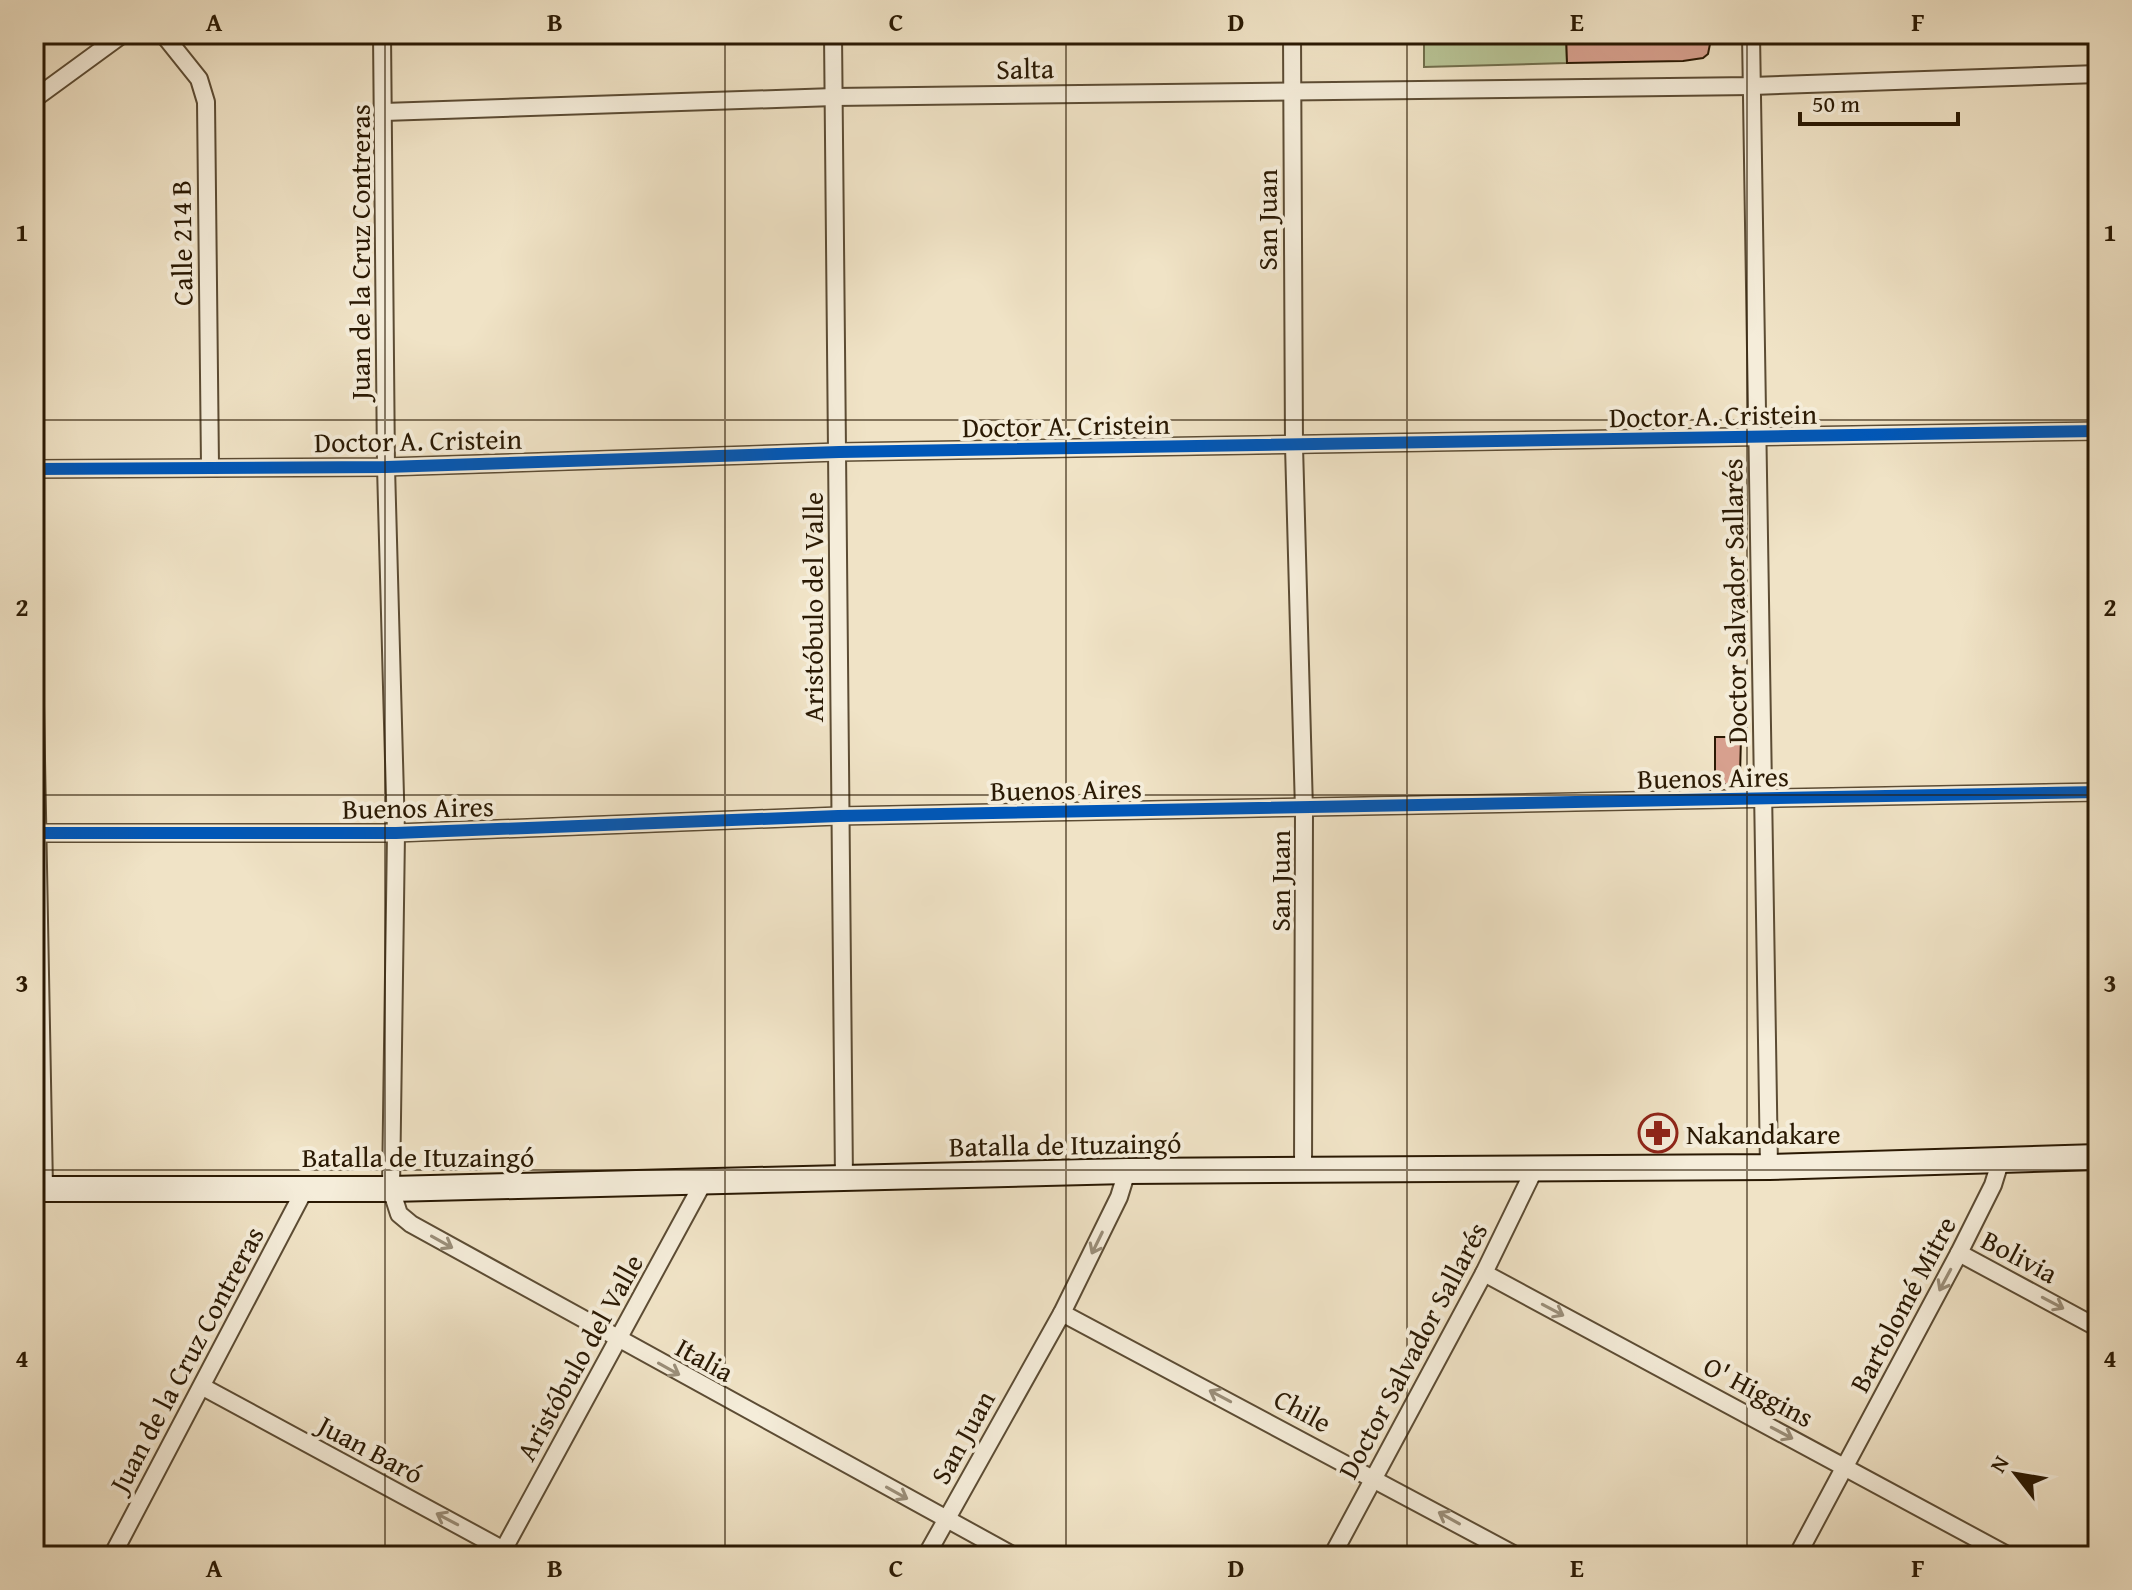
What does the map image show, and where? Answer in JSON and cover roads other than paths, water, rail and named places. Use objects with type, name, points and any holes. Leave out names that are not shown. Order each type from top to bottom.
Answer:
[{"type":"main road","name":"Batalla de Ituzaingó","points":[[39,1188],[391,1189],[1127,1171],[1303,1173],[1536,1166],[1769,1167],[2098,1157]]},
{"type":"street","points":[[34,99],[123,34]]},
{"type":"street","name":"Calle 214 B","points":[[163,34],[199,79],[206,102],[210,466]]},
{"type":"street","name":"Juan de la Cruz Contreras","points":[[382,34],[386,467],[396,833],[391,1189]]},
{"type":"street","name":"Aristóbulo del Valle","points":[[833,34],[839,452],[838,816],[844,1180]]},
{"type":"street","name":"San Juan","points":[[1292,34],[1294,446],[1304,810],[1303,1173]]},
{"type":"street","name":"Doctor Salvador Sallarés","points":[[1751,34],[1769,1167]]},
{"type":"street","name":"Salta","points":[[384,112],[834,97],[1752,86],[2098,74]]},
{"type":"street","name":"Doctor A. Cristein","points":[[34,469],[386,467],[839,452],[2098,431]]},
{"type":"street","points":[[34,652],[39,1188]]},
{"type":"street","name":"Buenos Aires","points":[[37,833],[396,833],[838,816],[1304,810],[2098,792]]},
{"type":"street","name":"Bartolomé Mitre","points":[[1797,1556],[1959,1253],[1993,1185],[2001,1159]]},
{"type":"street","name":"Doctor Salvador Sallarés","points":[[1332,1556],[1484,1273],[1536,1166]]},
{"type":"street","name":"San Juan","points":[[926,1556],[1062,1313],[1119,1197],[1127,1171]]},
{"type":"street","name":"Aristóbulo del Valle","points":[[507,1554],[703,1183]]},
{"type":"street","name":"Juan de la Cruz Contreras","points":[[112,1556],[306,1187]]},
{"type":"street","name":"Italia","points":[[391,1189],[399,1214],[411,1224],[617,1341],[1014,1556]]},
{"type":"street","name":"Bolivia","points":[[1959,1253],[2098,1328]]},
{"type":"street","name":"O' Higgins","points":[[1484,1273],[2009,1556]]},
{"type":"street","name":"Chile","points":[[1062,1313],[1517,1556]]},
{"type":"street","name":"Juan Baró","points":[[203,1387],[507,1554]]},
{"type":"place","name":"Nakandakare","points":[[1658,1133]]}]
